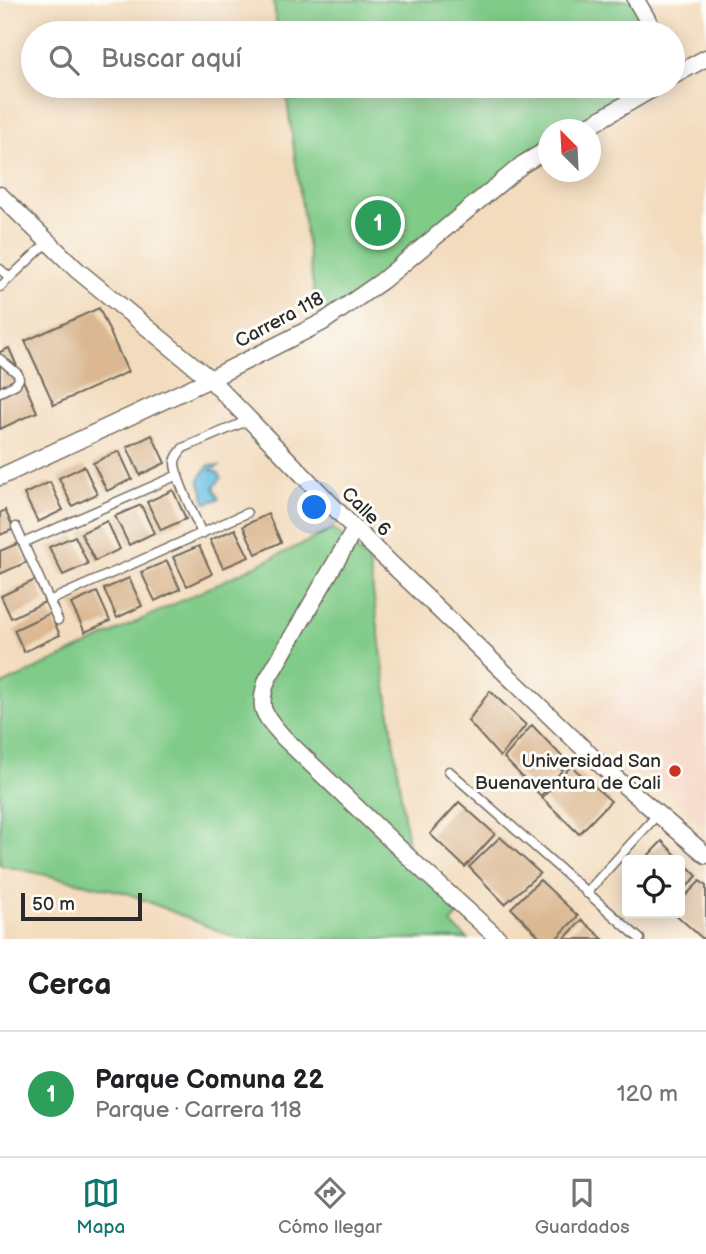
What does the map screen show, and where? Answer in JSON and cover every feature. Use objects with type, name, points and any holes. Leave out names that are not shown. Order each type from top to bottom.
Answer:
[{"type":"street","points":[[636,0],[648,21]]},
{"type":"street","points":[[685,67],[706,58]]},
{"type":"street","points":[[601,119],[637,98]]},
{"type":"street","name":"Carrera 118","points":[[0,477],[210,379],[323,322],[382,281],[523,164],[538,155]]},
{"type":"street","name":"Calle 6","points":[[0,195],[77,270],[210,379],[355,529],[605,769],[706,855]]},
{"type":"street","points":[[355,529],[267,680],[261,703],[268,719],[284,738],[499,939]]},
{"type":"lane","points":[[0,287],[48,242]]},
{"type":"lane","points":[[0,269],[9,277]]},
{"type":"lane","points":[[0,359],[18,374],[19,379],[16,384],[0,392]]},
{"type":"lane","points":[[202,534],[175,463],[183,448],[250,419]]},
{"type":"lane","points":[[23,542],[178,475]]},
{"type":"lane","points":[[49,601],[247,513]]},
{"type":"lane","points":[[16,527],[58,620]]},
{"type":"lane","points":[[449,771],[640,939]]},
{"type":"lane","points":[[586,892],[659,814]]},
{"type":"shaded area","name":"Universidad San Buenaventura de Cali","points":[[706,637],[706,828],[582,714]]},
{"type":"green space","points":[[273,0],[636,0],[648,21],[276,21]]},
{"type":"green space","points":[[287,98],[636,98],[599,119],[538,119],[538,157],[323,322],[314,292]]},
{"type":"green space","points":[[334,529],[369,562],[409,853],[467,904],[451,924],[468,939],[238,939],[127,893],[0,865],[0,686]]},
{"type":"water","points":[[209,465],[219,466],[211,470],[219,473],[221,478],[214,487],[219,499],[206,503],[199,479]]},
{"type":"building","points":[[99,308],[128,372],[54,405],[25,341]]},
{"type":"building","points":[[9,348],[37,412],[0,429],[0,352]]},
{"type":"building","points":[[152,435],[165,463],[140,475],[127,447]]},
{"type":"building","points":[[119,451],[132,479],[107,491],[93,463]]},
{"type":"building","points":[[84,466],[97,494],[72,506],[59,478]]},
{"type":"building","points":[[50,482],[63,510],[38,522],[24,494]]},
{"type":"building","points":[[173,490],[186,519],[161,530],[147,502]]},
{"type":"building","points":[[141,505],[154,533],[129,545],[115,516]]},
{"type":"building","points":[[5,510],[14,529],[0,535],[0,513]]},
{"type":"building","points":[[268,514],[281,542],[256,554],[243,526]]},
{"type":"building","points":[[107,521],[120,549],[95,561],[81,533]]},
{"type":"building","points":[[235,529],[249,557],[223,568],[210,540]]},
{"type":"building","points":[[75,536],[88,564],[63,575],[49,547]]},
{"type":"building","points":[[19,543],[27,562],[0,574],[0,551]]},
{"type":"building","points":[[199,546],[212,574],[187,586],[173,557]]},
{"type":"building","points":[[167,561],[180,589],[155,601],[141,572]]},
{"type":"building","points":[[129,578],[142,606],[117,618],[104,589]]},
{"type":"building","points":[[35,580],[45,602],[11,618],[1,596]]},
{"type":"building","points":[[97,592],[110,621],[85,632],[71,604]]},
{"type":"building","points":[[50,613],[60,635],[24,652],[14,630]]},
{"type":"building","points":[[490,691],[526,725],[500,757],[468,721]]},
{"type":"building","points":[[532,725],[568,763],[541,796],[504,758]]},
{"type":"building","points":[[571,766],[611,801],[579,834],[542,798]]},
{"type":"building","points":[[459,802],[495,834],[465,867],[430,834]]},
{"type":"building","points":[[500,837],[540,873],[505,904],[469,867]]},
{"type":"building","points":[[662,841],[676,855],[649,855]]},
{"type":"building","points":[[685,864],[697,876],[685,889]]},
{"type":"building","points":[[540,880],[578,916],[556,939],[542,939],[511,908]]},
{"type":"building","points":[[700,881],[706,886],[706,939],[680,918],[685,918],[685,896]]},
{"type":"building","points":[[582,920],[603,939],[564,939]]},
{"type":"place","name":"Parque Comuna 22","points":[[378,223]]},
{"type":"place","name":"Universidad San Buenaventura de Cali","points":[[675,771]]}]
